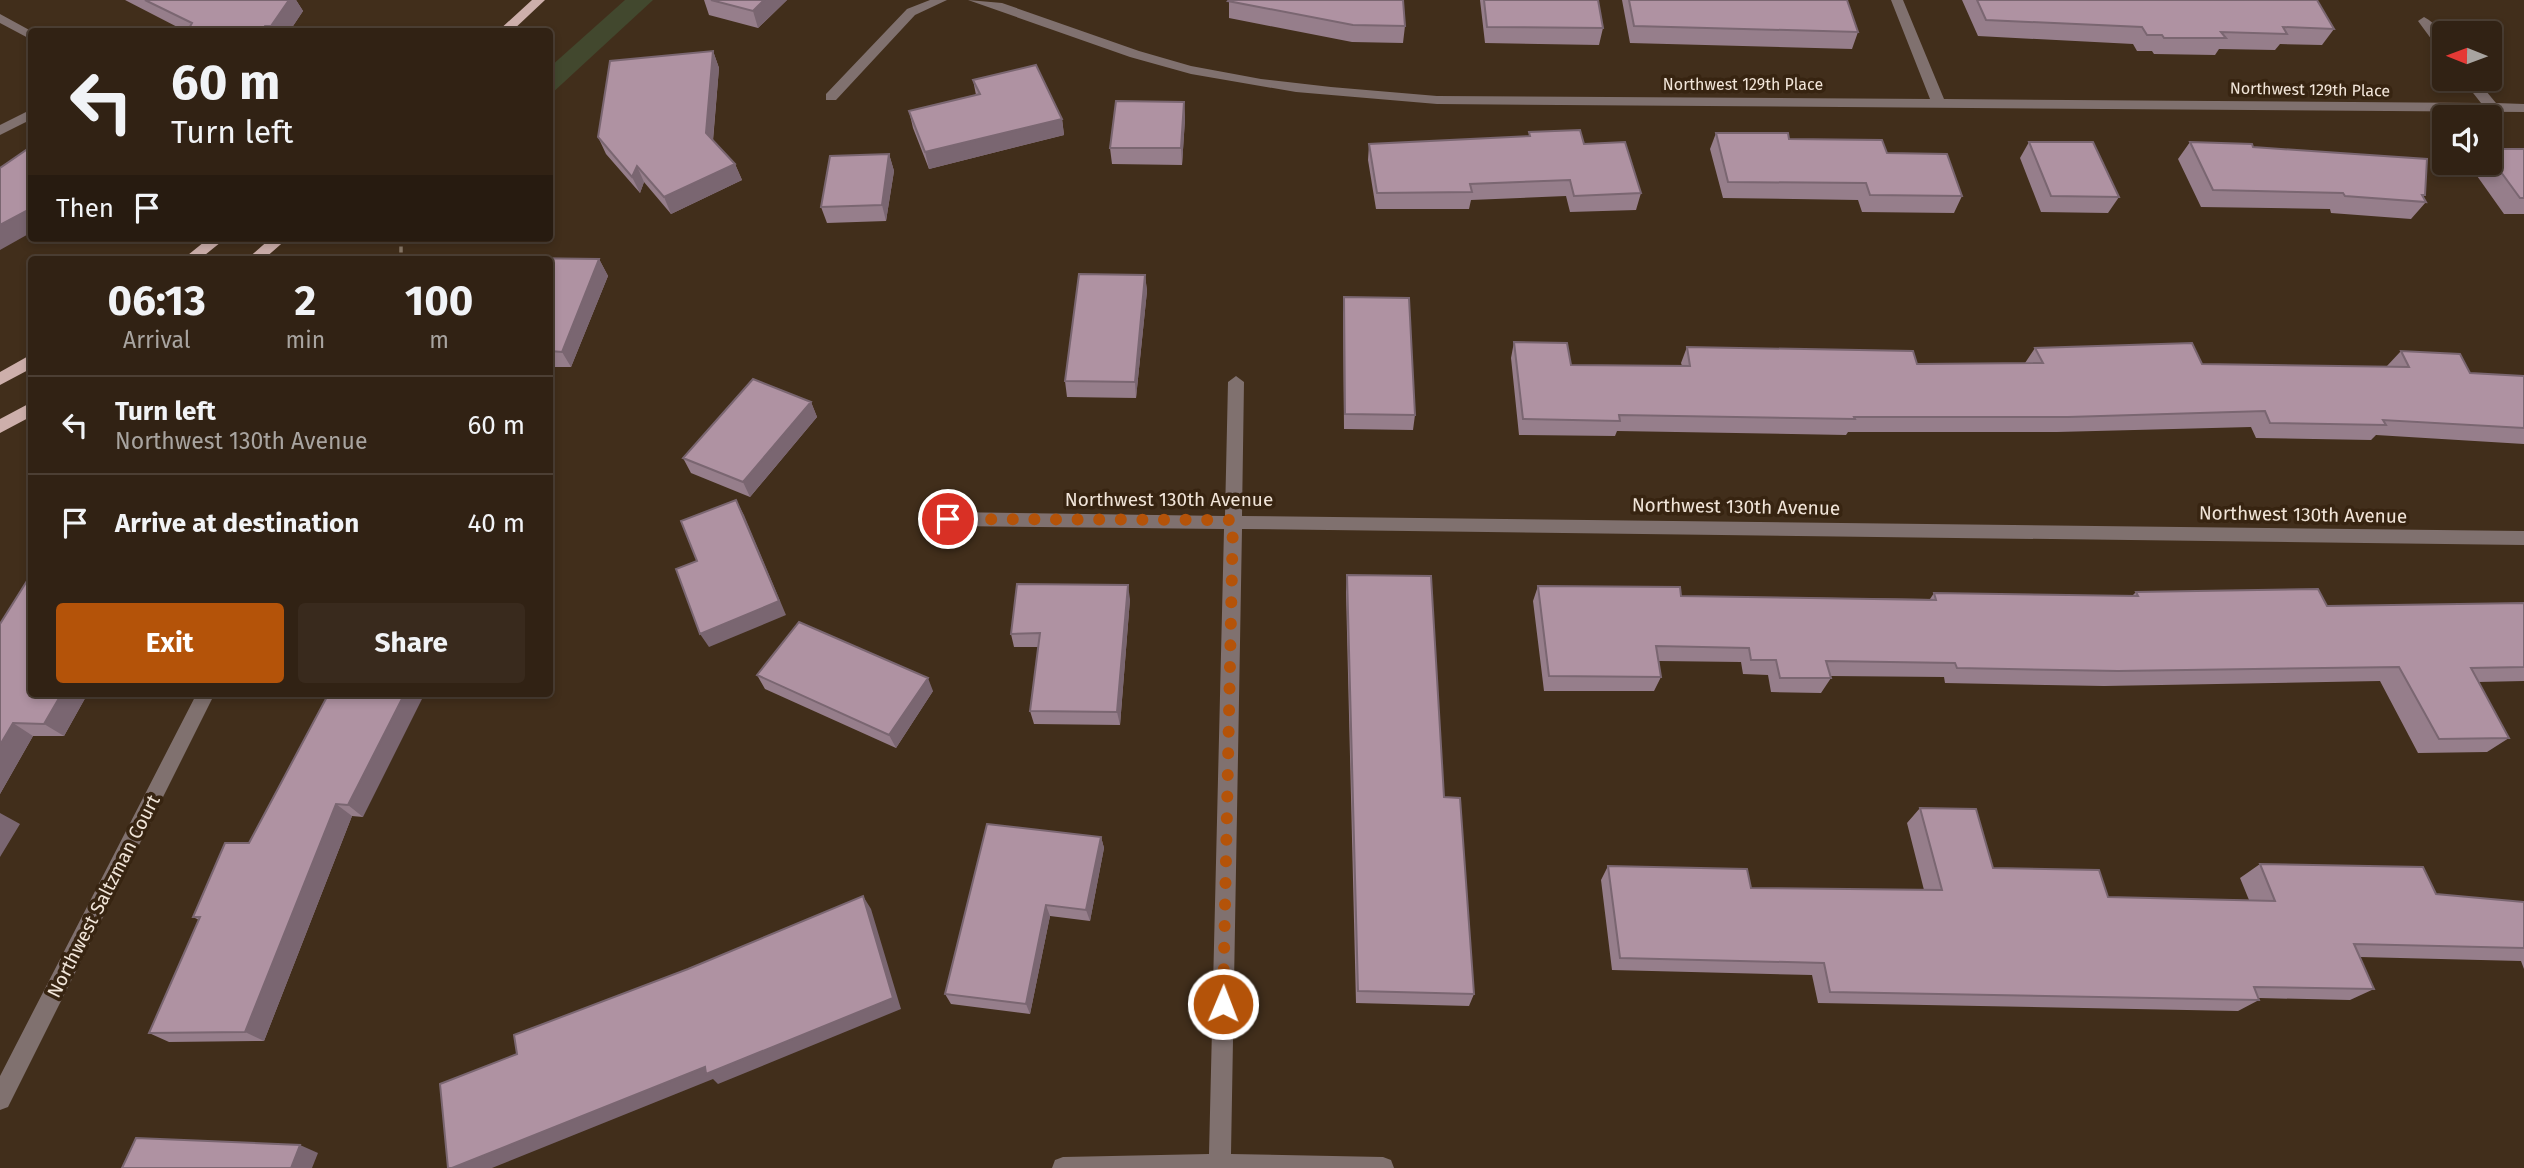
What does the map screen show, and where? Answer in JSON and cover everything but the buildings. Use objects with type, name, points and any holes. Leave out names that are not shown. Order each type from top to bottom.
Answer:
[{"type":"main road","points":[[508,28],[539,0]]},
{"type":"main road","points":[[194,256],[213,242]]},
{"type":"main road","points":[[258,256],[276,242]]},
{"type":"main road","points":[[0,379],[28,362]]},
{"type":"main road","points":[[0,427],[28,410]]},
{"type":"street","points":[[831,97],[911,12],[941,0]]},
{"type":"street","name":"Northwest 129th Place","points":[[974,0],[1157,61],[1282,87],[1437,100],[2432,107]]},
{"type":"street","points":[[1897,0],[1938,102]]},
{"type":"street","points":[[0,18],[28,34]]},
{"type":"street","points":[[2424,21],[2432,31]]},
{"type":"street","points":[[2479,91],[2490,105]]},
{"type":"street","name":"Northwest 129th Place","points":[[2502,108],[2524,108]]},
{"type":"street","points":[[0,131],[28,115]]},
{"type":"street","points":[[1220,1167],[1236,383]]},
{"type":"street","name":"Northwest 130th Avenue","points":[[948,519],[1233,520],[2524,538]]},
{"type":"street","name":"Northwest Saltzman Court","points":[[0,1099],[204,697]]},
{"type":"street","points":[[1063,1168],[1383,1168]]},
{"type":"green space","points":[[625,0],[653,0],[553,92],[553,64]]},
{"type":"route","points":[[948,519],[1233,520],[1223,1004]]}]
